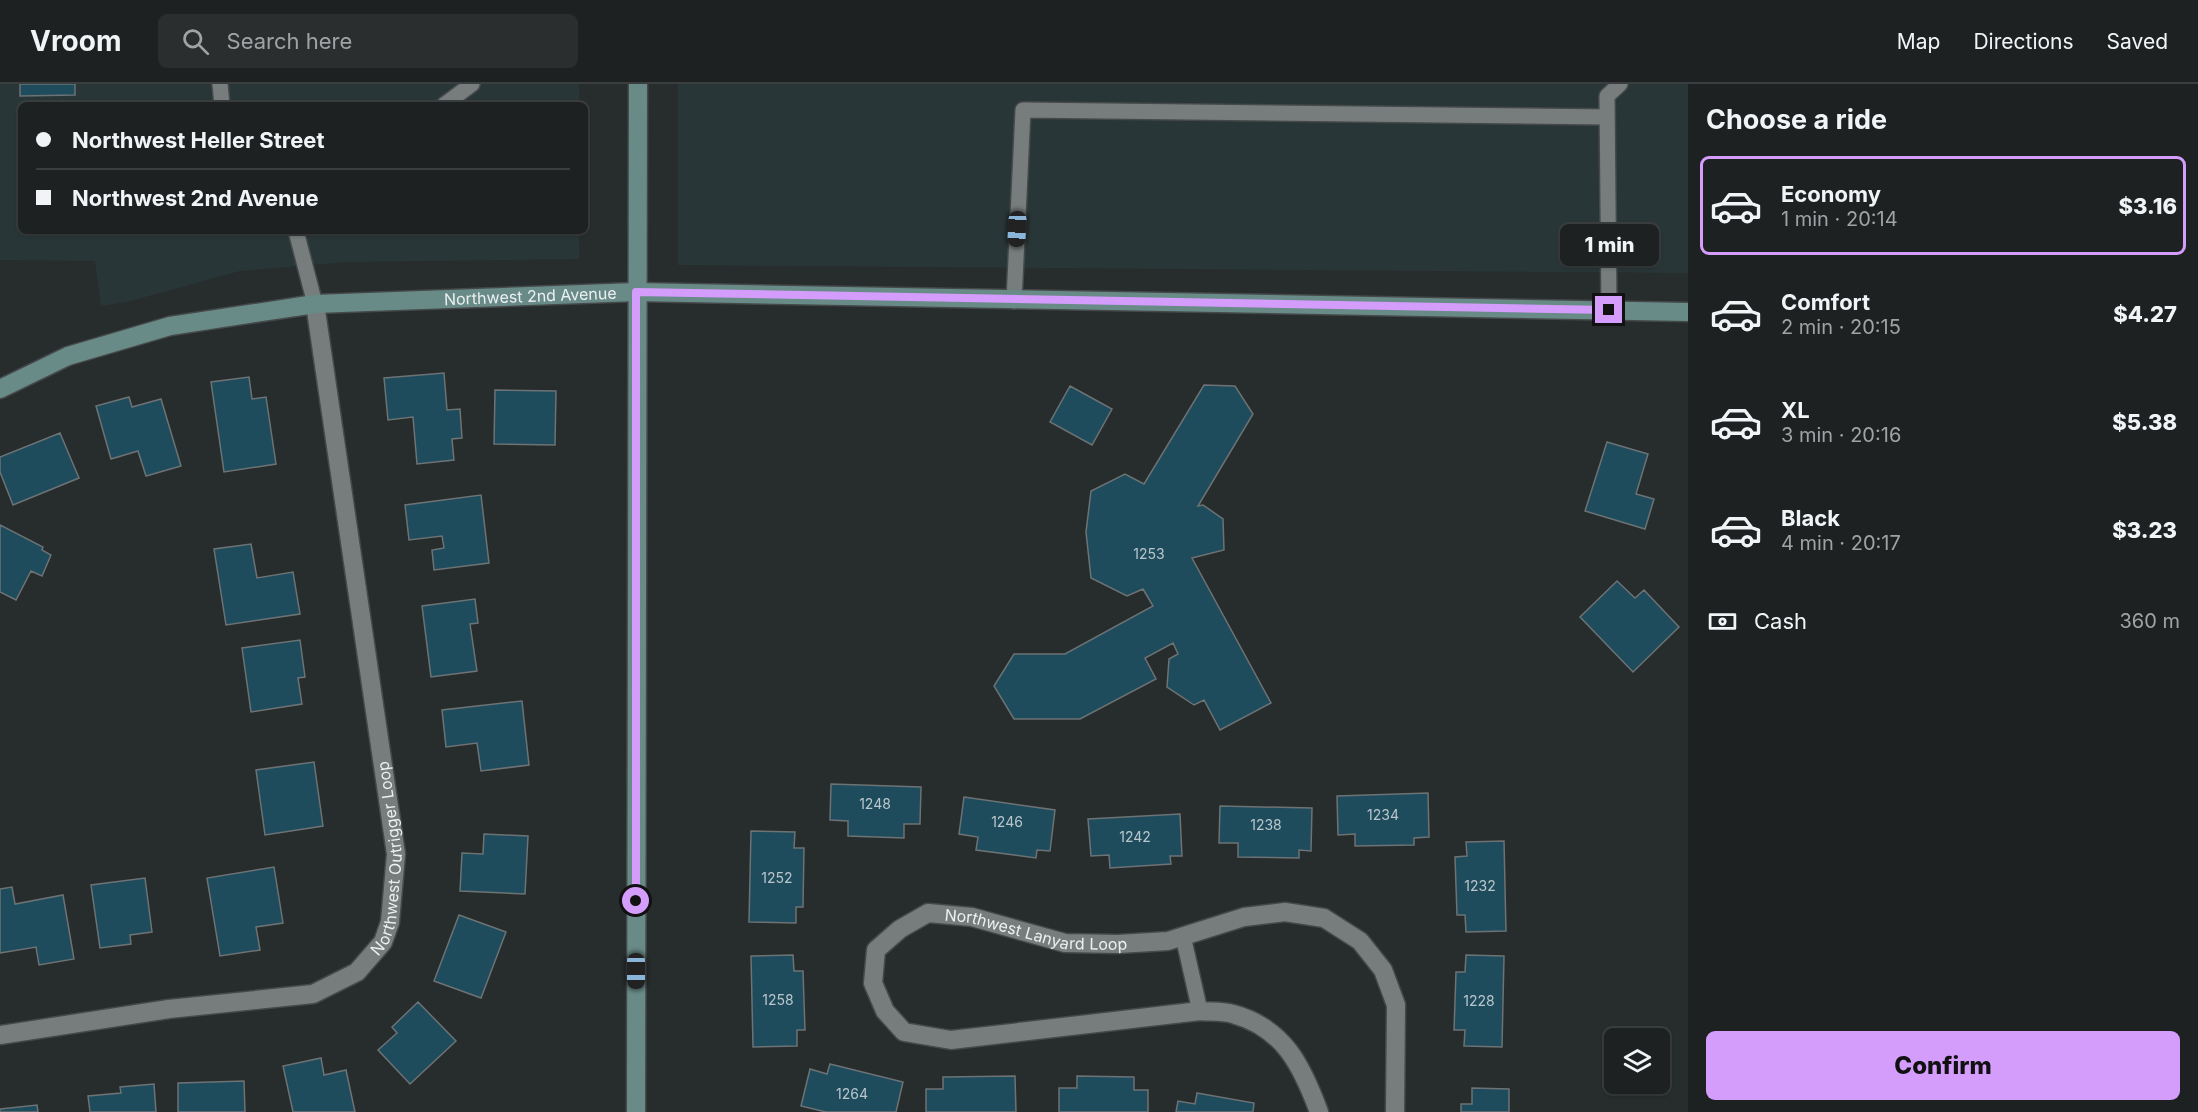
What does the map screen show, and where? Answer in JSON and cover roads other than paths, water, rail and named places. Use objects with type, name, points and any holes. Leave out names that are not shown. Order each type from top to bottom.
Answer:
[{"type":"street","points":[[636,1112],[638,84]]},
{"type":"street","name":"Northwest 2nd Avenue","points":[[0,389],[68,356],[170,326],[315,304],[636,292],[1014,301],[1688,312]]},
{"type":"street","name":"Northwest Outrigger Loop","points":[[0,1035],[169,1009],[313,994],[357,972],[383,942],[390,922],[396,854],[315,304]]},
{"type":"street","name":"Northwest Lanyard Loop","points":[[1319,1112],[1305,1076],[1284,1042],[1232,1013],[1200,1011],[951,1040],[904,1032],[885,1011],[873,983],[876,950],[900,929],[928,913],[972,917],[1065,943],[1118,944],[1168,940],[1244,917],[1285,912],[1324,918],[1359,941],[1383,970],[1396,1005],[1395,1112]]},
{"type":"lane","points":[[220,84],[222,102]]},
{"type":"lane","points":[[448,102],[472,84]]},
{"type":"lane","points":[[1609,310],[1607,96],[1620,84]]},
{"type":"lane","points":[[1014,301],[1023,110],[1607,117]]},
{"type":"lane","points":[[297,234],[315,304]]},
{"type":"lane","points":[[1183,936],[1200,1011]]}]
